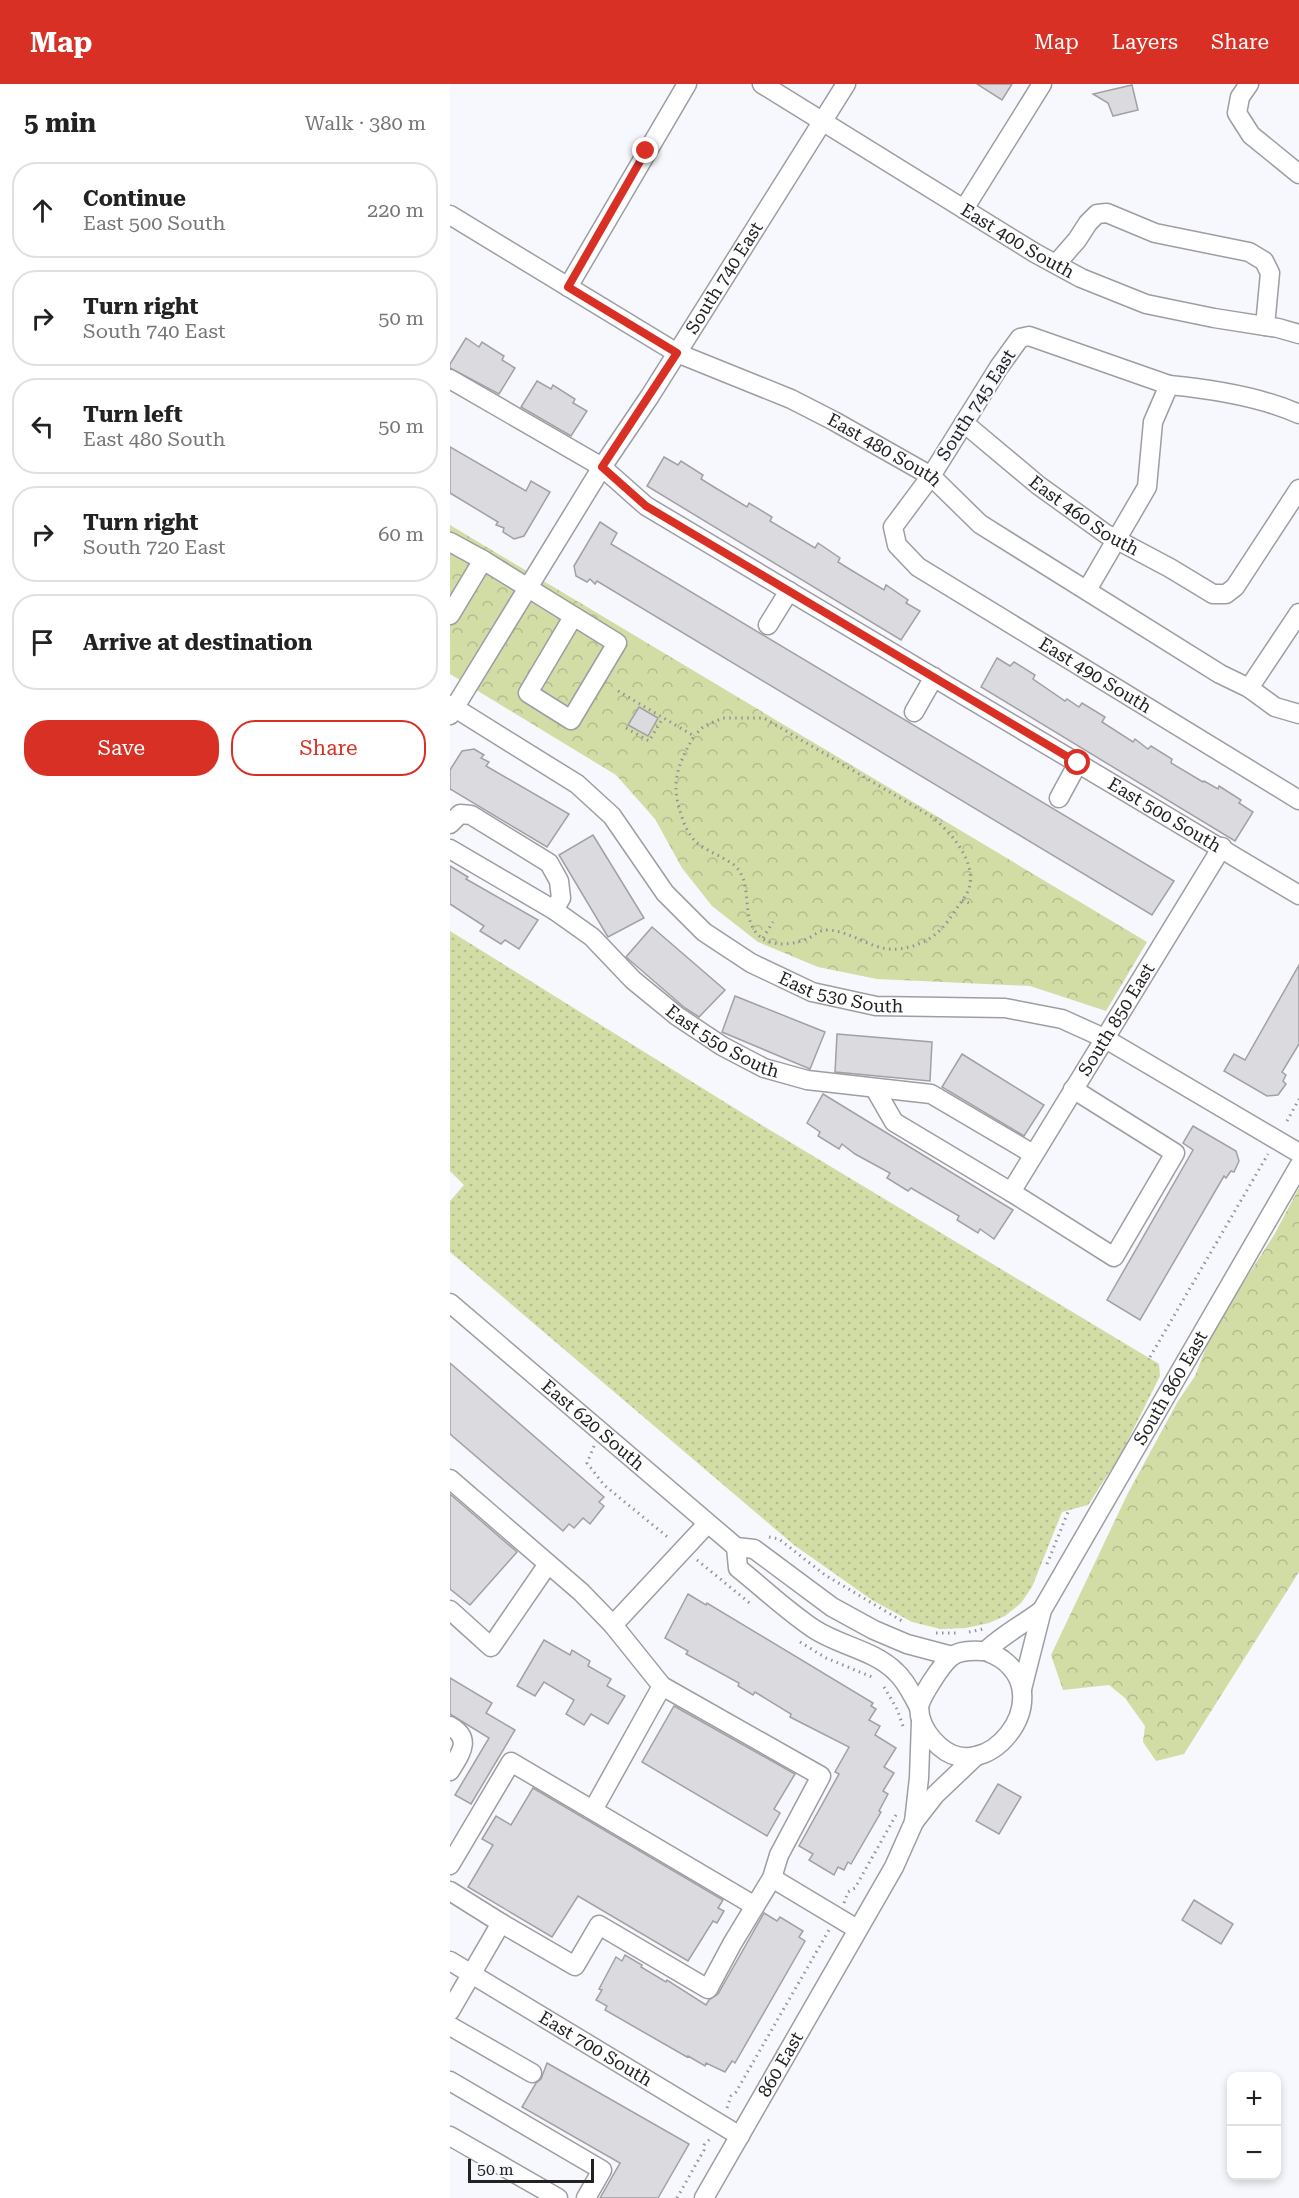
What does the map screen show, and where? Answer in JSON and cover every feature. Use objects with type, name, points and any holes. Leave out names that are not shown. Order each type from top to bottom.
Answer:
[{"type":"street","points":[[568,287],[687,84]]},
{"type":"street","name":"East 400 South","points":[[762,84],[964,209],[1081,278],[1146,304],[1299,334]]},
{"type":"street","name":"South 740 East","points":[[452,710],[602,467],[677,353],[846,84]]},
{"type":"street","points":[[964,209],[1042,84]]},
{"type":"street","points":[[1249,84],[1240,97],[1237,113],[1251,135],[1299,174]]},
{"type":"street","points":[[1056,264],[1088,223],[1097,214],[1107,213],[1155,233],[1249,252],[1264,261],[1270,273],[1265,326]]},
{"type":"street","name":"East 480 South","points":[[450,215],[677,353],[800,403],[834,420],[930,476],[980,524],[1220,674],[1250,688],[1275,706],[1299,714]]},
{"type":"street","name":"South 745 East","points":[[897,545],[893,527],[930,476],[1011,348],[1020,338],[1029,336],[1169,386]]},
{"type":"street","name":"East 500 South","points":[[450,379],[602,467],[646,506],[1222,847],[1299,895]]},
{"type":"street","points":[[1087,590],[1146,487],[1153,423],[1169,386],[1246,397],[1299,414]]},
{"type":"street","name":"East 460 South","points":[[964,423],[1038,485],[1116,540],[1214,594],[1226,594],[1235,586],[1299,489]]},
{"type":"street","points":[[450,542],[617,643],[571,720],[528,693],[573,617]]},
{"type":"street","name":"East 490 South","points":[[897,545],[918,567],[1299,800]]},
{"type":"street","points":[[450,615],[483,560]]},
{"type":"street","points":[[768,625],[789,591]]},
{"type":"street","points":[[1250,688],[1299,613]]},
{"type":"street","points":[[914,712],[934,677]]},
{"type":"street","name":"East 530 South","points":[[452,710],[577,784],[612,816],[665,893],[704,932],[751,963],[812,993],[876,1006],[1005,1008],[1062,1019],[1104,1038],[1299,1153]]},
{"type":"street","points":[[1059,798],[1078,763]]},
{"type":"street","points":[[450,824],[460,814],[471,815],[549,863],[559,881],[561,898],[554,910]]},
{"type":"street","name":"South 850 East","points":[[1011,1192],[1222,847]]},
{"type":"street","name":"East 550 South","points":[[450,849],[554,910],[592,937],[633,980],[677,1016],[722,1046],[764,1068],[807,1080],[931,1094],[1033,1154]]},
{"type":"street","points":[[875,1089],[894,1122],[1114,1257],[1175,1153],[1073,1089]]},
{"type":"street","name":"South 860 East","points":[[1022,1689],[1042,1610],[1299,1166]]},
{"type":"street","name":"East 620 South","points":[[450,1303],[736,1547],[754,1548],[832,1607],[874,1630],[907,1644],[952,1656]]},
{"type":"street","points":[[450,1479],[581,1592],[613,1624],[662,1686],[821,1776],[779,1855],[772,1878],[708,1989],[599,1925],[575,1966],[450,1891]]},
{"type":"street","points":[[613,1624],[707,1524]]},
{"type":"street","points":[[736,1547],[738,1568],[813,1629],[881,1660],[894,1670],[907,1685],[920,1714],[930,1738],[942,1749],[959,1758],[976,1756],[994,1748],[1013,1730],[1021,1706],[1022,1689],[1015,1673],[1002,1659],[986,1651],[963,1652],[952,1656],[936,1677],[920,1714],[920,1778],[914,1822]]},
{"type":"street","points":[[450,1610],[491,1647],[549,1564]]},
{"type":"street","name":"South 860 East","points":[[986,1651],[1042,1610]]},
{"type":"street","points":[[593,1810],[662,1686]]},
{"type":"street","points":[[450,1725],[457,1730],[464,1741],[463,1749],[450,1771]]},
{"type":"street","points":[[772,1878],[857,1929],[894,1867],[914,1822],[934,1795],[976,1756]]},
{"type":"street","points":[[450,1865],[511,1762],[755,1906]]},
{"type":"street","points":[[450,2011],[501,1923]]},
{"type":"street","name":"860 East","points":[[704,2198],[857,1929]]},
{"type":"street","name":"East 700 South","points":[[450,1961],[740,2136]]},
{"type":"street","points":[[450,2026],[532,2073]]},
{"type":"street","points":[[450,2081],[602,2170],[586,2198]]},
{"type":"street","points":[[450,2136],[558,2198]]},
{"type":"path","points":[[618,691],[694,736]]},
{"type":"path","points":[[626,728],[649,741],[663,718]]},
{"type":"path","points":[[723,718],[764,718],[932,817],[947,829],[967,863],[970,884],[962,900],[942,931],[930,939],[897,950],[880,947],[840,932],[826,930],[791,944],[777,944],[763,938],[747,914],[747,894],[740,871],[695,841],[683,822],[675,798],[676,775],[694,736],[705,726],[723,718]]},
{"type":"path","points":[[962,900],[969,903]]},
{"type":"path","points":[[763,938],[773,922]]},
{"type":"path","points":[[1287,1121],[1299,1099]]},
{"type":"path","points":[[1150,1357],[1268,1154]]},
{"type":"path","points":[[587,1463],[604,1485],[662,1533]]},
{"type":"path","points":[[1043,1574],[1068,1512]]},
{"type":"path","points":[[780,1539],[832,1580],[911,1625]]},
{"type":"path","points":[[701,1563],[761,1611]]},
{"type":"path","points":[[932,1632],[955,1634],[988,1628]]},
{"type":"path","points":[[792,1636],[811,1651],[874,1678]]},
{"type":"path","points":[[881,1683],[897,1709],[903,1729]]},
{"type":"path","points":[[848,1895],[848,1892],[855,1888],[900,1809]]},
{"type":"path","points":[[731,2101],[830,1929]]},
{"type":"path","points":[[677,2198],[704,2151],[704,2145],[710,2139]]},
{"type":"green space","points":[[450,525],[1147,942],[1106,1011],[1030,986],[877,979],[818,967],[758,942],[712,906],[682,868],[655,819],[616,775],[450,674]]},
{"type":"green space","points":[[450,931],[760,1124],[1159,1364],[1160,1376],[1121,1454],[1088,1505],[1062,1512],[1032,1587],[1021,1603],[1005,1616],[989,1623],[966,1628],[941,1629],[912,1622],[872,1600],[794,1545],[450,1252],[450,1201],[464,1185],[450,1171]]},
{"type":"green space","points":[[1299,1188],[1299,1572],[1184,1754],[1156,1761],[1143,1742],[1145,1726],[1125,1698],[1109,1685],[1063,1690],[1051,1655],[1128,1493],[1178,1401],[1195,1376],[1221,1317],[1274,1235]]},
{"type":"building","points":[[977,84],[1012,84],[1002,100]]},
{"type":"building","points":[[1132,85],[1138,110],[1113,116],[1108,103],[1093,94]]},
{"type":"building","points":[[466,338],[479,347],[482,342],[504,356],[502,360],[515,368],[499,394],[450,368],[450,364]]},
{"type":"building","points":[[537,381],[551,389],[553,385],[575,399],[573,403],[587,411],[571,436],[521,407]]},
{"type":"building","points":[[450,447],[526,491],[531,481],[550,492],[524,536],[514,539],[503,532],[504,528],[496,525],[498,522],[450,493]]},
{"type":"building","points":[[664,457],[678,465],[681,461],[703,475],[701,479],[714,487],[747,507],[749,503],[772,517],[770,521],[815,548],[818,543],[840,558],[838,562],[884,590],[886,585],[908,600],[906,603],[920,611],[901,640],[647,486]]},
{"type":"building","points":[[600,522],[617,533],[611,544],[1174,881],[1152,915],[597,581],[595,584],[590,579],[587,582],[576,576],[574,566]]},
{"type":"building","points":[[997,658],[1010,666],[1014,662],[1035,675],[1033,679],[1065,701],[1067,699],[1079,707],[1082,703],[1105,717],[1102,722],[1133,742],[1135,739],[1148,749],[1151,746],[1172,759],[1171,763],[1203,782],[1218,789],[1219,786],[1241,800],[1239,803],[1253,812],[1235,841],[981,687]]},
{"type":"building","points":[[639,707],[658,718],[648,736],[628,725]]},
{"type":"building","points":[[474,749],[484,755],[481,758],[489,762],[486,766],[569,814],[547,847],[450,789],[450,770],[462,751]]},
{"type":"building","points":[[593,835],[644,918],[608,937],[559,855]]},
{"type":"building","points":[[450,866],[468,877],[466,879],[538,920],[519,949],[505,940],[501,944],[480,931],[484,926],[450,904]]},
{"type":"building","points":[[652,927],[725,990],[699,1017],[685,1008],[626,957]]},
{"type":"building","points":[[1299,965],[1299,1044],[1282,1072],[1286,1075],[1283,1081],[1286,1084],[1278,1095],[1267,1096],[1224,1071],[1234,1054],[1245,1060]]},
{"type":"building","points":[[735,996],[825,1032],[810,1069],[722,1032]]},
{"type":"building","points":[[837,1034],[932,1042],[930,1081],[835,1072]]},
{"type":"building","points":[[962,1054],[1044,1105],[1024,1136],[942,1087]]},
{"type":"building","points":[[823,1094],[1013,1210],[994,1239],[980,1229],[978,1233],[957,1220],[959,1216],[911,1188],[908,1191],[887,1178],[890,1173],[855,1154],[842,1144],[839,1149],[818,1136],[820,1132],[807,1123]]},
{"type":"building","points":[[1193,1126],[1236,1151],[1239,1161],[1234,1172],[1231,1171],[1226,1178],[1224,1176],[1140,1320],[1107,1300],[1193,1150],[1183,1143]]},
{"type":"building","points":[[450,1363],[604,1497],[599,1502],[604,1506],[590,1524],[583,1518],[574,1528],[569,1524],[563,1531],[450,1434]]},
{"type":"building","points":[[450,1494],[517,1552],[470,1605],[450,1589]]},
{"type":"building","points":[[688,1594],[706,1605],[707,1603],[873,1703],[871,1706],[876,1709],[869,1720],[880,1726],[875,1735],[896,1748],[884,1767],[894,1773],[883,1791],[888,1794],[879,1811],[881,1812],[851,1864],[848,1862],[844,1870],[838,1867],[834,1875],[809,1860],[813,1854],[799,1846],[839,1774],[835,1772],[849,1747],[790,1717],[791,1714],[755,1692],[753,1695],[738,1686],[739,1683],[686,1654],[688,1651],[665,1638]]},
{"type":"building","points":[[544,1640],[570,1655],[572,1650],[590,1661],[588,1666],[611,1679],[607,1686],[625,1696],[608,1724],[591,1714],[584,1725],[566,1714],[574,1700],[544,1682],[535,1696],[517,1686]]},
{"type":"building","points":[[450,1678],[492,1703],[486,1713],[515,1730],[471,1804],[455,1795],[489,1738],[450,1714]]},
{"type":"building","points":[[674,1706],[795,1774],[774,1809],[780,1813],[767,1836],[642,1762]]},
{"type":"building","points":[[998,1784],[1021,1797],[999,1834],[976,1821]]},
{"type":"building","points":[[533,1788],[723,1900],[718,1908],[724,1911],[717,1923],[713,1921],[688,1961],[578,1896],[552,1937],[468,1887],[493,1845],[482,1839],[496,1816],[511,1825]]},
{"type":"building","points":[[1194,1900],[1233,1924],[1221,1944],[1182,1920]]},
{"type":"building","points":[[764,1913],[777,1921],[780,1917],[803,1931],[799,1937],[805,1941],[735,2063],[732,2061],[725,2072],[687,2057],[605,2010],[607,2006],[596,2000],[602,1990],[599,1989],[616,1957],[622,1961],[625,1955],[642,1965],[641,1967],[666,1982],[667,1980],[706,2005],[718,1994]]},
{"type":"building","points":[[547,2063],[689,2144],[658,2198],[600,2198],[620,2163],[522,2107],[536,2083],[541,2079]]},
{"type":"route","points":[[646,151],[568,287],[677,353],[602,467],[646,506],[1078,763]]}]
